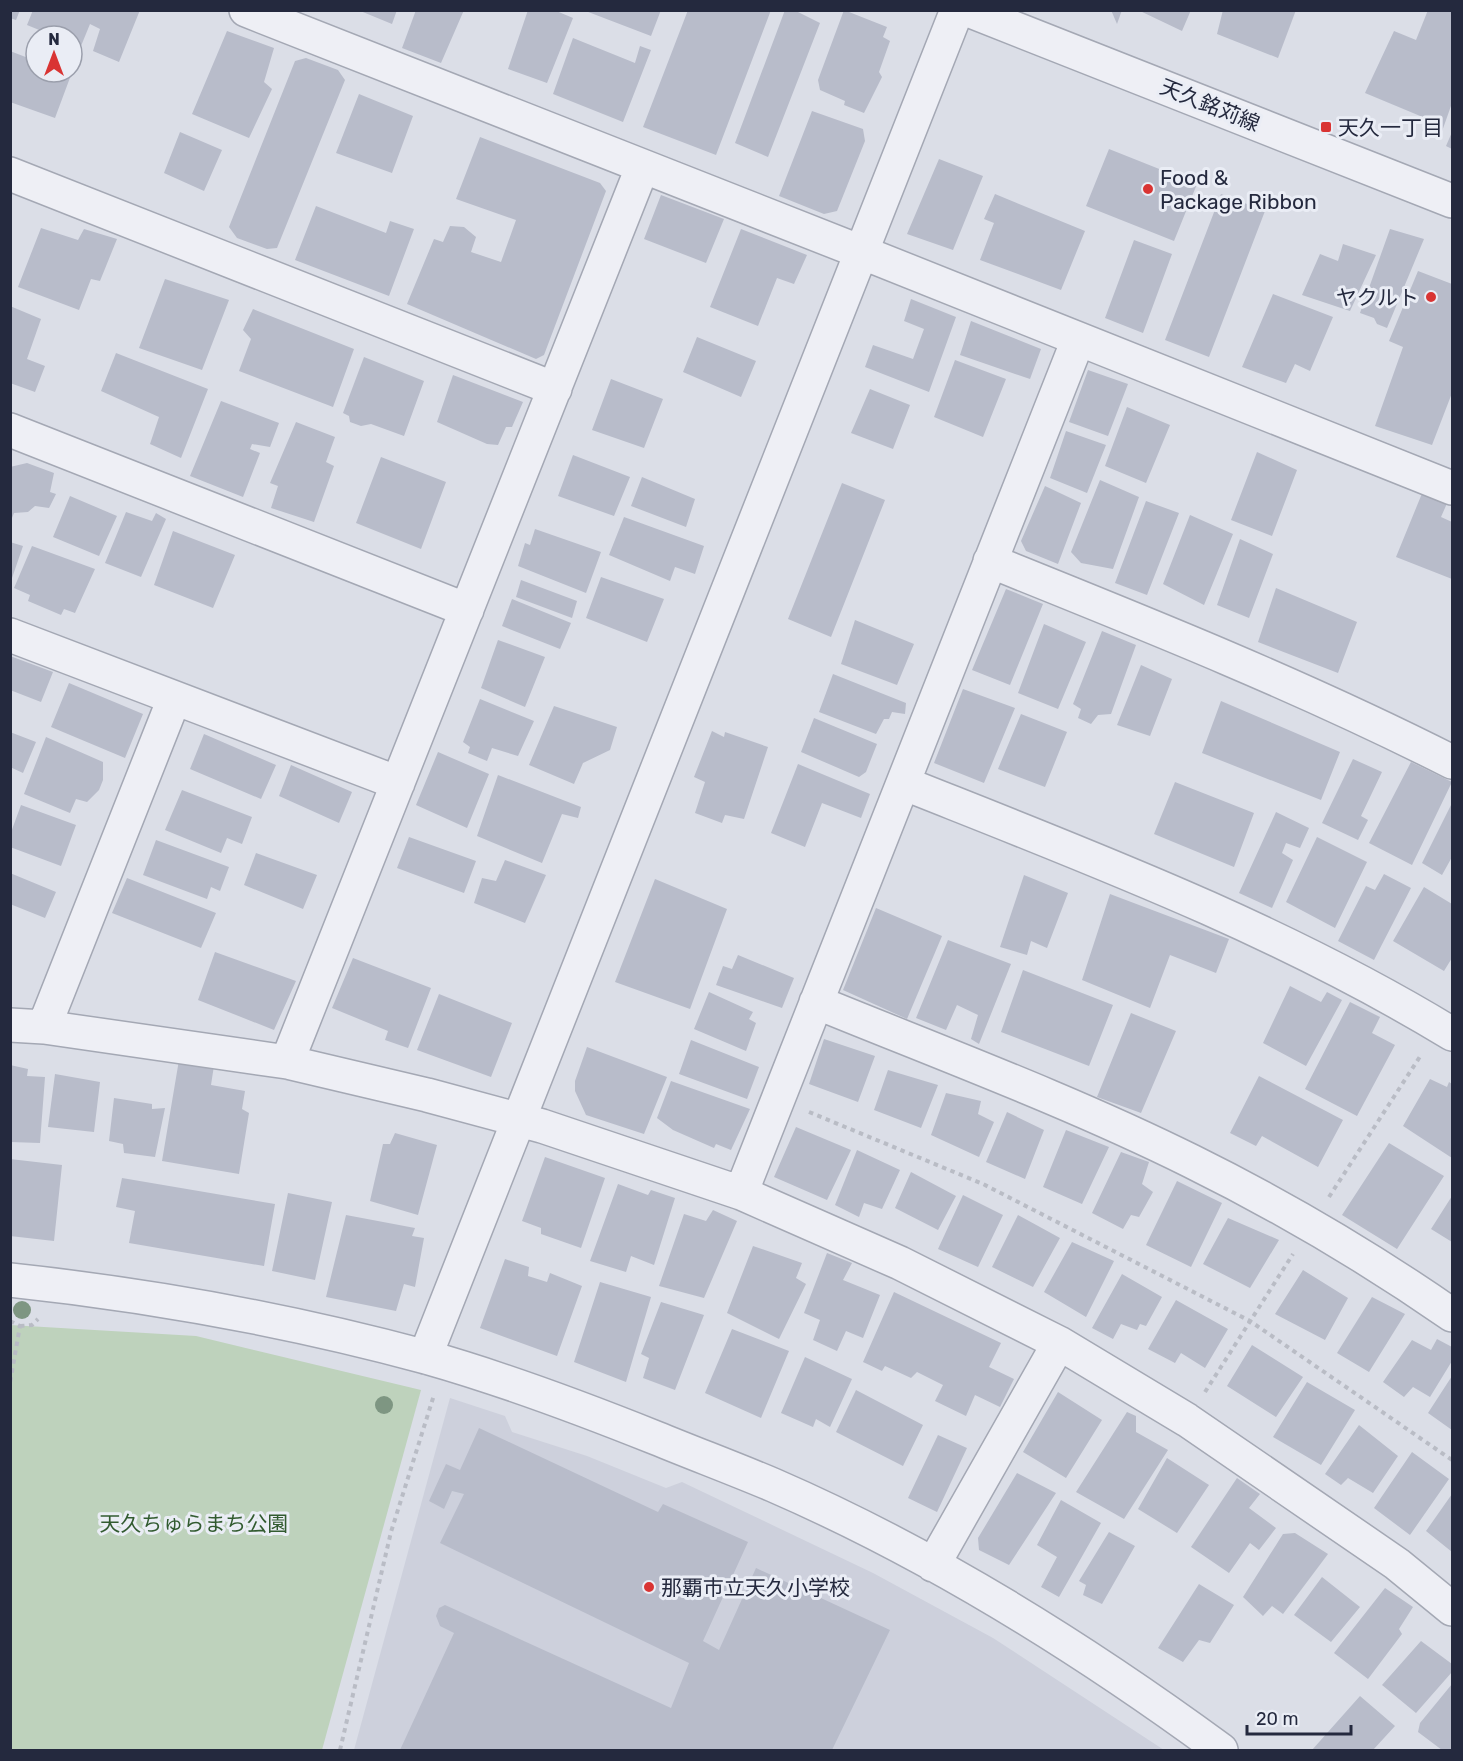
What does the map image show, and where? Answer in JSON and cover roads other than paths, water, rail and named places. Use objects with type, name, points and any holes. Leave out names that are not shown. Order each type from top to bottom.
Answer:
[{"type":"street","points":[[246,10],[1452,488]]},
{"type":"street","points":[[434,1360],[519,1119],[957,10]]},
{"type":"street","name":"天久銘苅線","points":[[968,10],[1452,201]]},
{"type":"street","points":[[287,1062],[642,168]]},
{"type":"street","points":[[10,174],[555,388]]},
{"type":"street","points":[[741,1193],[1078,340]]},
{"type":"street","points":[[10,430],[467,610]]},
{"type":"street","points":[[990,561],[1211,650],[1377,724],[1452,762]]},
{"type":"street","points":[[10,635],[398,783]]},
{"type":"street","points":[[44,1027],[174,699]]},
{"type":"street","points":[[903,783],[1050,841],[1284,944],[1452,1034]]},
{"type":"street","points":[[816,1002],[1027,1088],[1191,1161],[1311,1225],[1452,1315]]},
{"type":"street","points":[[10,1025],[44,1027],[287,1062],[519,1119],[741,1193],[900,1263],[1059,1343],[1186,1420],[1397,1563],[1452,1609]]},
{"type":"street","points":[[10,1280],[124,1293],[221,1309],[434,1360],[596,1414],[774,1486],[933,1565],[1001,1603],[1094,1661],[1221,1750]]},
{"type":"street","points":[[933,1565],[1059,1343]]},
{"type":"place","name":"天久一丁目","points":[[1326,127]]},
{"type":"place","name":"Food & Package Ribbon","points":[[1148,189]]},
{"type":"place","name":"ヤクルト","points":[[1431,297]]},
{"type":"place","name":"那覇市立天久小学校","points":[[649,1587]]},
{"type":"park label","name":"天久ちゅらまち公園","points":[[194,1523]]}]
